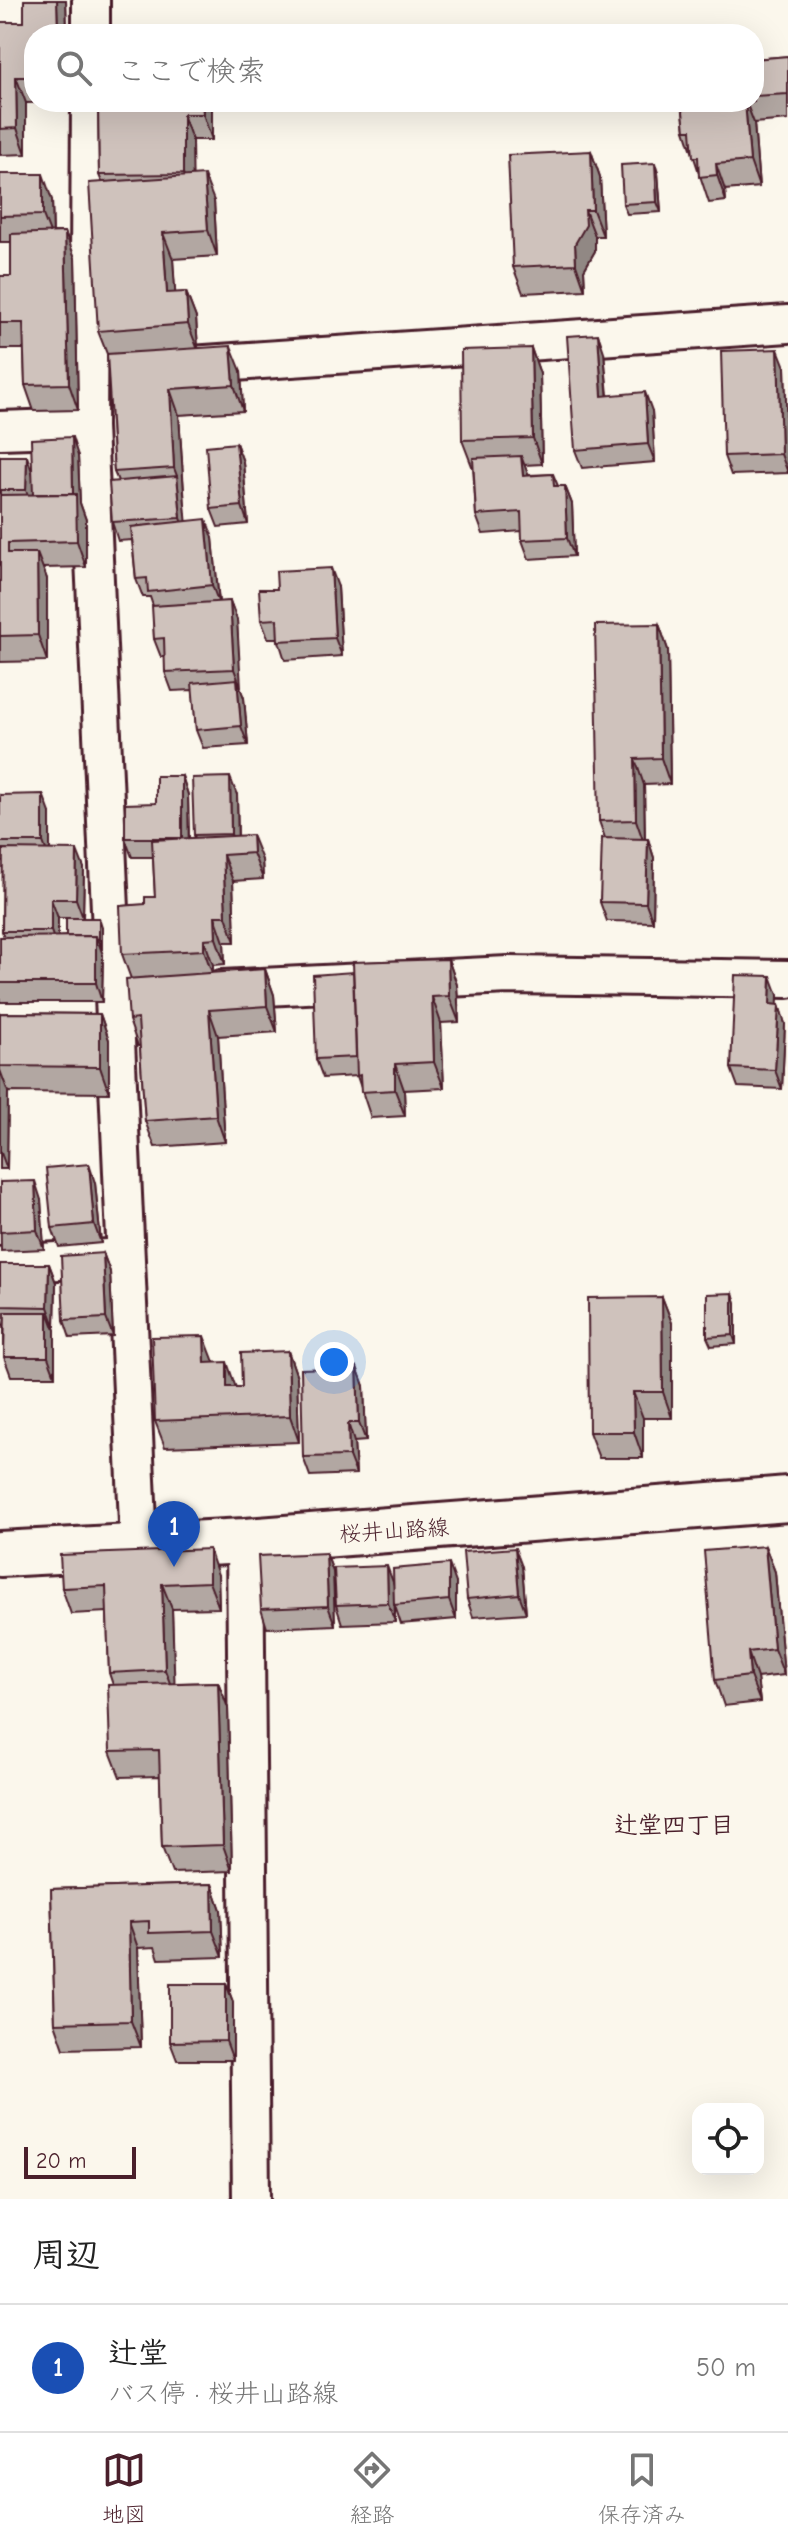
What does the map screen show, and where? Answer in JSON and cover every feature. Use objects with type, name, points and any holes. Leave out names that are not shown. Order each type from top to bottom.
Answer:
[{"type":"main road","name":"桜井山路線","points":[[0,1554],[245,1541],[788,1499]]},
{"type":"street","points":[[91,0],[91,24]]},
{"type":"street","points":[[91,112],[120,370],[88,427],[130,995],[126,1257],[139,1545]]},
{"type":"street","points":[[120,370],[788,324]]},
{"type":"street","points":[[0,430],[88,427]]},
{"type":"street","points":[[194,991],[508,975],[788,979]]},
{"type":"street","points":[[7,1264],[126,1257]]},
{"type":"street","points":[[245,1541],[251,2199]]},
{"type":"building","points":[[24,0],[57,0],[58,24],[24,24],[24,77],[16,77],[17,128],[0,129],[0,22],[24,22]]},
{"type":"building","points":[[788,56],[788,94],[764,95],[764,58]]},
{"type":"building","points":[[98,112],[203,112],[183,114],[183,174],[99,175]]},
{"type":"building","points":[[683,112],[746,112],[750,161],[716,164],[717,175],[699,177],[698,157],[693,157],[691,130],[685,130]]},
{"type":"building","points":[[591,151],[593,210],[585,210],[586,225],[575,244],[576,264],[513,267],[508,155]]},
{"type":"building","points":[[655,163],[657,202],[623,204],[621,165]]},
{"type":"building","points":[[0,174],[43,174],[43,215],[0,216]]},
{"type":"building","points":[[204,175],[208,230],[163,233],[167,293],[186,292],[188,324],[98,331],[89,183]]},
{"type":"building","points":[[65,232],[69,384],[25,385],[23,323],[0,323],[0,276],[11,276],[11,234]]},
{"type":"building","points":[[598,334],[602,396],[645,392],[648,444],[575,450],[567,336]]},
{"type":"building","points":[[231,346],[234,385],[170,389],[174,468],[114,472],[107,354]]},
{"type":"building","points":[[531,348],[533,438],[462,440],[461,350]]},
{"type":"building","points":[[778,349],[781,454],[724,456],[721,351]]},
{"type":"building","points":[[72,437],[73,494],[33,494],[31,439]]},
{"type":"building","points":[[236,443],[242,506],[211,509],[206,446]]},
{"type":"building","points":[[0,456],[27,456],[26,490],[0,490]]},
{"type":"building","points":[[521,456],[523,476],[553,474],[554,486],[565,486],[567,538],[522,540],[521,512],[476,515],[473,458]]},
{"type":"building","points":[[177,476],[181,518],[112,522],[109,482]]},
{"type":"building","points":[[76,494],[77,541],[8,543],[8,553],[37,553],[38,635],[0,636],[0,495]]},
{"type":"building","points":[[206,519],[212,585],[148,592],[147,578],[136,579],[131,527]]},
{"type":"building","points":[[331,568],[335,638],[278,641],[277,619],[261,620],[259,589],[277,589],[276,571]]},
{"type":"building","points":[[230,601],[234,669],[165,672],[164,638],[154,639],[152,606]]},
{"type":"building","points":[[659,624],[661,758],[635,759],[636,820],[599,821],[595,625]]},
{"type":"building","points":[[237,679],[241,726],[196,730],[192,683]]},
{"type":"building","points":[[156,776],[182,776],[182,838],[125,838],[125,804],[156,803]]},
{"type":"building","points":[[230,777],[231,834],[194,835],[192,778]]},
{"type":"building","points":[[43,794],[43,842],[0,842],[0,795]]},
{"type":"building","points":[[252,835],[253,853],[223,855],[226,916],[215,916],[216,938],[204,939],[204,950],[122,954],[120,906],[145,904],[145,897],[155,897],[152,840]]},
{"type":"building","points":[[602,838],[648,839],[646,903],[600,902]]},
{"type":"building","points":[[3,849],[77,850],[76,899],[51,899],[51,931],[2,931]]},
{"type":"building","points":[[66,918],[99,918],[99,939],[96,936],[66,936]]},
{"type":"building","points":[[96,936],[96,983],[0,983],[0,937]]},
{"type":"building","points":[[448,959],[449,996],[432,997],[434,1062],[395,1064],[395,1090],[361,1092],[360,1075],[357,1076],[353,962]]},
{"type":"building","points":[[265,969],[267,1006],[209,1010],[216,1116],[145,1121],[138,1019],[129,1020],[126,979]]},
{"type":"building","points":[[353,972],[356,1057],[316,1059],[313,975]]},
{"type":"building","points":[[735,975],[771,976],[770,1004],[779,1005],[775,1070],[731,1068]]},
{"type":"building","points":[[0,1013],[100,1014],[100,1067],[0,1066]]},
{"type":"building","points":[[89,1164],[94,1224],[52,1228],[46,1168]]},
{"type":"building","points":[[35,1181],[37,1230],[0,1232],[0,1182]]},
{"type":"building","points":[[103,1253],[106,1318],[64,1320],[61,1256]]},
{"type":"building","points":[[0,1264],[49,1264],[48,1307],[0,1306]]},
{"type":"building","points":[[733,1293],[733,1335],[707,1337],[707,1294]]},
{"type":"building","points":[[662,1297],[663,1392],[633,1392],[634,1432],[589,1432],[588,1298]]},
{"type":"building","points":[[5,1312],[48,1312],[48,1357],[4,1357]]},
{"type":"building","points":[[204,1336],[205,1363],[227,1362],[227,1387],[242,1387],[241,1353],[288,1351],[290,1416],[155,1421],[152,1337]]},
{"type":"building","points":[[357,1367],[359,1423],[348,1423],[349,1456],[303,1457],[301,1369]]},
{"type":"building","points":[[765,1546],[774,1649],[748,1652],[750,1676],[715,1680],[704,1551]]},
{"type":"building","points":[[515,1548],[519,1594],[467,1599],[463,1552]]},
{"type":"building","points":[[209,1549],[209,1582],[162,1584],[165,1670],[109,1673],[106,1586],[62,1588],[60,1555]]},
{"type":"building","points":[[326,1553],[328,1606],[261,1609],[258,1556]]},
{"type":"building","points":[[449,1564],[449,1600],[394,1605],[393,1569]]},
{"type":"building","points":[[387,1566],[388,1603],[336,1605],[334,1568]]},
{"type":"building","points":[[218,1682],[223,1845],[162,1847],[159,1750],[110,1751],[108,1685]]},
{"type":"building","points":[[212,1884],[213,1931],[149,1933],[149,1921],[129,1922],[131,2021],[55,2023],[51,1889]]},
{"type":"building","points":[[170,1984],[226,1984],[226,2041],[170,2042]]},
{"type":"place","name":"辻堂","points":[[174,1567]]},
{"type":"district","name":"辻堂四丁目","points":[[674,1825]]}]
